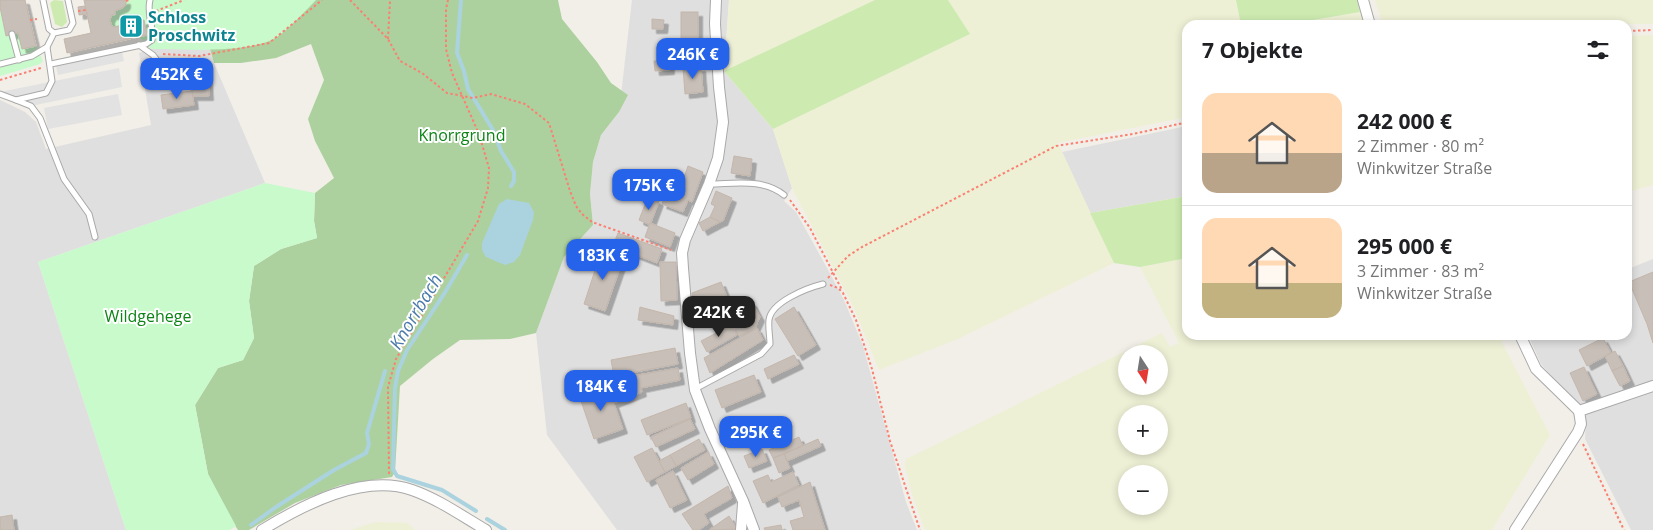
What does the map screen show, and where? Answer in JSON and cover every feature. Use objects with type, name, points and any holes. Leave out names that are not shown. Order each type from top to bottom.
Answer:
[{"type":"street","points":[[716,0],[717,60],[723,122],[718,158],[685,240],[682,253],[689,345],[695,390],[710,429],[744,501],[754,530]]},
{"type":"street","points":[[1363,0],[1369,20]]},
{"type":"street","points":[[1515,530],[1578,432],[1581,424],[1579,411],[1536,369],[1522,340]]},
{"type":"street","points":[[1579,411],[1653,386]]},
{"type":"street","points":[[262,530],[297,509],[341,492],[365,487],[390,485],[410,489],[427,496],[486,530]]},
{"type":"street","points":[[741,530],[744,501]]},
{"type":"lane","points":[[42,0],[49,29],[54,33],[70,30],[73,23],[68,0]]},
{"type":"lane","points":[[51,64],[139,45],[152,40],[153,36],[148,14],[150,0]]},
{"type":"lane","points":[[0,64],[32,56],[47,47],[54,33]]},
{"type":"lane","points":[[12,34],[18,60]]},
{"type":"lane","points":[[139,45],[153,55],[159,63]]},
{"type":"lane","points":[[16,100],[46,93],[52,82],[51,64],[47,47]]},
{"type":"lane","points":[[0,94],[31,106],[40,118],[64,179],[89,214],[95,237]]},
{"type":"lane","points":[[709,184],[768,185],[784,195]]},
{"type":"lane","points":[[695,390],[766,350],[770,344],[769,319],[773,308],[804,290],[823,284]]},
{"type":"path","points":[[148,14],[184,0]]},
{"type":"path","points":[[153,55],[198,56],[269,43],[322,0]]},
{"type":"path","points":[[350,0],[388,39],[400,61],[422,72],[447,93],[473,98],[491,94],[524,104],[549,123],[576,206],[592,222],[682,253]]},
{"type":"path","points":[[388,39],[390,0]]},
{"type":"path","points":[[390,485],[388,387],[396,359],[478,221],[488,188],[489,168],[479,134],[452,73],[446,49],[446,9],[448,0]]},
{"type":"path","points":[[1632,31],[1653,30]]},
{"type":"path","points":[[0,80],[51,64]]},
{"type":"path","points":[[823,284],[848,256],[862,247],[1056,146],[1133,134],[1182,123]]},
{"type":"path","points":[[784,195],[791,201],[810,228],[844,293],[865,344],[890,441],[920,530]]},
{"type":"path","points":[[823,284],[832,285],[844,293]]},
{"type":"path","points":[[1578,432],[1624,530]]},
{"type":"shaded area","points":[[632,0],[729,0],[724,71],[773,129],[792,188],[784,201],[796,212],[827,268],[844,300],[863,346],[906,502],[917,530],[617,530],[547,435],[536,333],[564,257],[593,225],[590,194],[593,162],[601,135],[619,112]]},
{"type":"shaded area","points":[[151,49],[210,49],[214,63],[265,183],[38,262],[126,530],[0,530],[0,100],[25,112],[36,122],[46,149],[151,125],[139,53]]},
{"type":"shaded area","points":[[122,52],[124,61],[58,75],[56,66]]},
{"type":"shaded area","points":[[119,68],[122,87],[31,106],[0,92]]},
{"type":"shaded area","points":[[118,94],[122,115],[48,129],[44,108]]},
{"type":"shaded area","points":[[1182,127],[1182,197],[1090,213],[1062,152]]},
{"type":"shaded area","points":[[1653,259],[1653,530],[1631,530],[1585,439],[1586,415],[1541,364],[1530,340],[1632,340],[1632,267]]},
{"type":"green space","points":[[54,0],[63,1],[67,22],[62,27],[55,24],[50,3]]},
{"type":"green space","points":[[126,0],[316,0],[277,37],[251,46],[198,50],[151,49],[139,37],[144,20],[114,27],[111,25],[110,19],[112,15],[126,4]]},
{"type":"green space","name":"Knorrgrund","points":[[278,0],[558,0],[562,19],[597,62],[611,83],[628,95],[619,112],[601,135],[593,162],[590,194],[593,225],[564,257],[536,333],[510,339],[460,340],[400,386],[395,472],[392,477],[341,485],[295,503],[249,530],[238,530],[208,474],[195,405],[218,368],[243,360],[254,338],[249,301],[254,266],[281,249],[317,238],[314,221],[315,193],[334,178],[315,141],[308,119],[324,80],[311,44],[276,58],[241,63],[214,63],[210,49],[201,49]]},
{"type":"green space","points":[[729,0],[875,0],[724,71]]},
{"type":"green space","points":[[875,0],[948,0],[970,34],[773,129],[724,71]]},
{"type":"green space","points":[[948,0],[1236,0],[1240,20],[1182,20],[1182,118],[1058,143],[1114,263],[958,339],[879,370],[853,306],[792,188],[773,129],[970,34]]},
{"type":"green space","points":[[1236,0],[1357,0],[1360,12],[1313,20],[1240,20]]},
{"type":"green space","points":[[1375,0],[1653,0],[1653,24],[1632,24],[1632,20],[1381,20]]},
{"type":"green space","points":[[0,7],[6,35],[18,33],[22,49],[36,46],[43,61],[40,64],[0,76]]},
{"type":"green space","points":[[1360,12],[1362,20],[1313,20]]},
{"type":"green space","points":[[1653,35],[1653,185],[1632,191],[1632,36]]},
{"type":"green space","name":"Wildgehege","points":[[265,183],[315,193],[314,221],[317,238],[281,249],[254,266],[249,301],[254,338],[243,360],[218,368],[195,405],[208,474],[236,526],[230,530],[126,530],[38,262]]},
{"type":"green space","points":[[1182,197],[1182,259],[1140,267],[1114,263],[1090,213]]},
{"type":"green space","points":[[1182,259],[1182,340],[1501,340],[1550,435],[1492,530],[925,530],[913,498],[905,467],[906,459],[1118,355],[1118,395],[1168,395],[1168,345],[1138,345],[1162,333],[1170,347],[1179,343],[1140,267]]},
{"type":"green space","points":[[375,522],[408,523],[415,530],[350,530]]},
{"type":"water","points":[[507,199],[529,203],[534,212],[533,220],[520,255],[514,262],[505,265],[486,257],[482,250],[482,243],[499,204]]},
{"type":"building","points":[[0,0],[25,0],[36,46],[22,49],[18,33],[6,36]]},
{"type":"building","name":"Schloss Proschwitz","points":[[84,0],[126,0],[124,7],[115,11],[115,15],[112,15],[110,19],[111,25],[114,27],[144,20],[147,35],[67,53],[64,39],[91,33]]},
{"type":"building","points":[[85,6],[87,14],[79,15],[78,7]]},
{"type":"building","points":[[681,12],[698,12],[698,41],[681,41]]},
{"type":"building","points":[[652,19],[664,20],[663,29],[652,29]]},
{"type":"building","points":[[669,52],[670,70],[655,71],[654,61],[659,61],[658,53]]},
{"type":"building","points":[[174,60],[192,60],[191,70],[175,71]]},
{"type":"building","points":[[207,63],[209,96],[192,96],[191,64]]},
{"type":"building","points":[[701,67],[703,92],[685,94],[683,68]]},
{"type":"building","points":[[192,91],[194,105],[163,109],[161,95]]},
{"type":"building","points":[[734,156],[752,159],[750,176],[731,173]]},
{"type":"building","points":[[688,166],[703,172],[692,202],[688,200],[683,212],[662,204],[672,179],[682,183]]},
{"type":"building","points":[[716,191],[732,198],[723,221],[720,222],[710,217],[715,206],[711,204]]},
{"type":"building","points":[[648,197],[659,201],[650,225],[639,220]]},
{"type":"building","points":[[710,217],[720,222],[703,231],[699,223]]},
{"type":"building","points":[[650,223],[675,233],[670,247],[645,237]]},
{"type":"building","points":[[618,233],[662,249],[657,263],[613,246]]},
{"type":"building","points":[[601,252],[623,259],[605,311],[584,304]]},
{"type":"building","points":[[660,262],[676,262],[677,300],[661,301]]},
{"type":"building","points":[[1653,272],[1653,343],[1632,289],[1632,281]]},
{"type":"building","points":[[721,282],[727,297],[708,305],[709,316],[694,317],[692,293]]},
{"type":"building","points":[[741,299],[755,328],[739,336],[725,307]]},
{"type":"building","points":[[752,302],[760,317],[755,328],[744,306]]},
{"type":"building","points":[[640,307],[674,316],[673,325],[638,320]]},
{"type":"building","points":[[794,307],[816,345],[798,356],[775,319]]},
{"type":"building","points":[[732,325],[737,335],[707,352],[701,341]]},
{"type":"building","points":[[757,328],[763,340],[710,373],[704,358]]},
{"type":"building","points":[[1599,340],[1604,340],[1611,353],[1587,366],[1579,350]]},
{"type":"building","points":[[675,348],[678,364],[614,376],[611,360]]},
{"type":"building","points":[[1615,351],[1623,366],[1612,371],[1605,356]]},
{"type":"building","points":[[794,355],[799,364],[768,379],[764,369]]},
{"type":"building","points":[[1623,366],[1630,381],[1620,386],[1612,371]]},
{"type":"building","points":[[1584,367],[1597,394],[1583,401],[1570,373]]},
{"type":"building","points":[[678,368],[680,380],[641,388],[642,392],[614,403],[608,386],[621,378]]},
{"type":"building","points":[[754,375],[761,392],[722,408],[715,390]]},
{"type":"building","points":[[608,386],[623,429],[594,439],[579,395]]},
{"type":"building","points":[[686,403],[691,418],[647,435],[641,420]]},
{"type":"building","points":[[690,419],[695,429],[656,447],[651,437]]},
{"type":"building","points":[[799,437],[803,446],[773,458],[769,450]]},
{"type":"building","points":[[699,439],[705,450],[676,466],[670,455]]},
{"type":"building","points":[[818,439],[821,446],[787,461],[784,454]]},
{"type":"building","points":[[652,448],[665,472],[647,482],[634,457]]},
{"type":"building","points":[[762,449],[767,461],[749,468],[744,456]]},
{"type":"building","points":[[708,452],[714,464],[688,480],[681,468]]},
{"type":"building","points":[[784,454],[790,468],[779,473],[773,458]]},
{"type":"building","points":[[670,455],[676,466],[665,472],[659,461]]},
{"type":"building","points":[[673,471],[687,500],[670,508],[656,480]]},
{"type":"building","points":[[793,472],[799,485],[763,503],[753,481],[768,475],[771,482]]},
{"type":"building","points":[[810,482],[825,530],[793,530],[790,521],[804,517],[799,500],[782,507],[778,497]]},
{"type":"building","points":[[728,486],[732,498],[704,514],[709,523],[699,530],[693,530],[682,514]]},
{"type":"building","points":[[12,515],[14,530],[0,530],[0,517]]},
{"type":"building","points":[[729,516],[737,529],[709,530]]},
{"type":"building","points":[[781,525],[782,530],[765,530],[764,528]]},
{"type":"waterway","name":"Knorrbach","points":[[461,0],[457,53],[468,89],[493,130],[501,151],[514,172],[514,181],[511,186]]},
{"type":"waterway","name":"Knorrbach","points":[[467,255],[407,350],[398,371],[395,388],[393,469],[397,476],[442,490],[476,511]]},
{"type":"waterway","points":[[251,525],[334,470],[366,453],[369,444],[367,433],[385,371]]},
{"type":"waterway","points":[[487,519],[505,530]]},
{"type":"place","name":"Schloss Proschwitz","points":[[131,26]]}]
